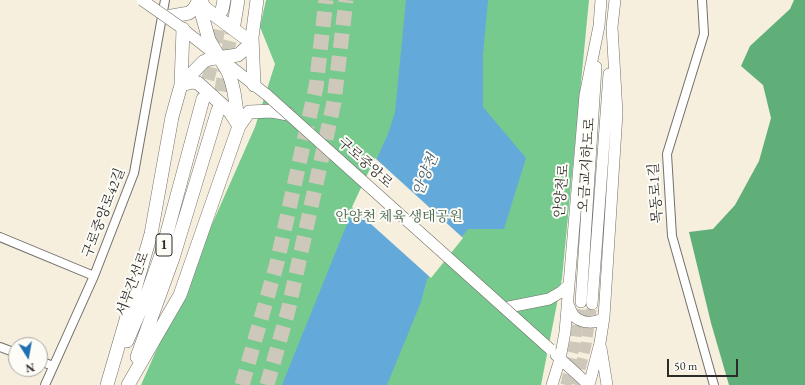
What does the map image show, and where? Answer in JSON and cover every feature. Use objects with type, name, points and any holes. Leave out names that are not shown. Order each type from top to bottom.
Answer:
[{"type":"main road","name":"구로중앙로","points":[[142,0],[166,16],[267,95],[589,385]]},
{"type":"main road","points":[[166,16],[189,13],[194,9],[199,0]]},
{"type":"main road","points":[[199,0],[205,8],[244,37],[248,39],[252,36]]},
{"type":"main road","points":[[199,0],[205,29],[209,40],[228,72],[231,80],[239,126]]},
{"type":"main road","points":[[234,24],[238,0]]},
{"type":"main road","points":[[254,85],[252,36],[257,0]]},
{"type":"main road","name":"안양천로","points":[[552,385],[560,359],[565,332],[585,95],[599,26],[601,0]]},
{"type":"main road","points":[[589,385],[600,343],[604,317],[617,113],[612,27],[615,0]]},
{"type":"main road","name":"오금교지하도로","points":[[599,26],[586,303],[612,27]]},
{"type":"main road","points":[[108,385],[151,234],[172,117],[181,85],[181,28]]},
{"type":"main road","points":[[181,85],[203,62],[209,59],[238,55],[247,47],[252,36]]},
{"type":"main road","points":[[181,85],[192,82],[198,83],[230,112],[239,126]]},
{"type":"main road","name":"서부간선로","points":[[108,385],[146,297],[162,255],[203,99]]},
{"type":"main road","name":"서부간선로","points":[[127,385],[173,258],[218,110]]},
{"type":"main road","points":[[127,385],[180,295],[239,126],[249,112],[272,111],[288,114]]},
{"type":"main road","points":[[504,308],[549,299],[569,285]]},
{"type":"main road","points":[[568,304],[573,315],[580,320],[597,322],[604,317]]},
{"type":"main road","points":[[600,343],[607,385]]},
{"type":"street","name":"구로중앙로42길","points":[[45,385],[94,276],[134,173],[165,0]]},
{"type":"street","name":"목동로1길","points":[[702,0],[704,34],[667,154],[672,236],[714,385]]},
{"type":"street","points":[[0,236],[94,276]]},
{"type":"street","points":[[48,364],[53,366]]},
{"type":"green space","name":"안양천 체육 생태공원","points":[[266,0],[589,0],[562,278],[541,385],[141,385],[255,127],[275,64],[260,27]]},
{"type":"green space","points":[[794,0],[805,0],[805,385],[729,385],[711,323],[689,232],[713,229],[735,205],[759,161],[771,118],[763,85],[741,66],[750,46],[790,9]]},
{"type":"water","name":"안양천","points":[[406,0],[488,0],[483,55],[483,107],[526,158],[504,229],[468,229],[427,279],[421,302],[387,385],[282,385],[347,224],[388,134],[395,112]]},
{"type":"pier","points":[[375,158],[463,238],[431,278],[352,207]]},
{"type":"tunnel","points":[[242,385],[277,263],[316,87],[326,0]]},
{"type":"tunnel","points":[[267,385],[288,311],[334,102],[346,0]]},
{"type":"tunnel","points":[[203,98],[214,56],[222,10]]},
{"type":"tunnel","points":[[218,110],[226,58],[234,24]]},
{"type":"tunnel","points":[[566,385],[575,343],[581,302]]},
{"type":"tunnel","points":[[576,385],[586,345],[592,304]]}]
